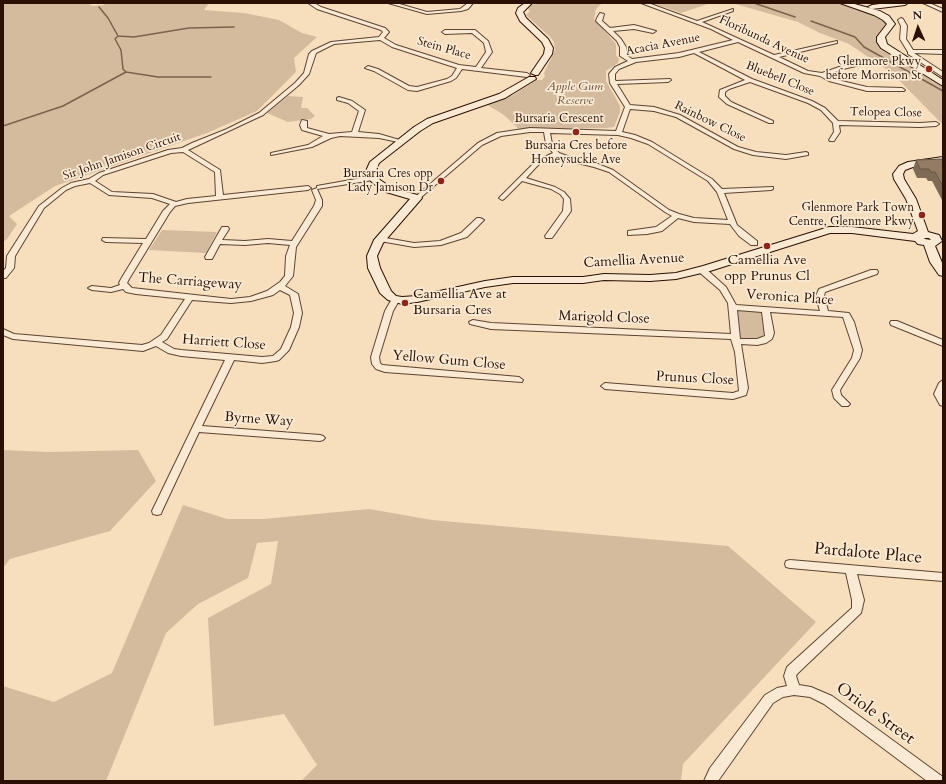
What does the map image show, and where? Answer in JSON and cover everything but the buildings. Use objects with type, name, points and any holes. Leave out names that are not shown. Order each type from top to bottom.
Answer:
[{"type":"street","points":[[310,3],[319,8],[384,30],[386,32],[381,38]]},
{"type":"street","points":[[390,3],[404,4],[420,12],[428,13],[462,10],[471,3]]},
{"type":"street","points":[[417,198],[389,190],[379,184],[373,178],[371,171],[374,163],[430,121],[502,96],[531,76],[548,54],[549,48],[545,41],[523,19],[521,12],[529,3]]},
{"type":"street","name":"Floribunda Avenue","points":[[643,3],[698,22],[806,72],[822,75],[831,80],[866,89],[902,90]]},
{"type":"street","points":[[843,3],[868,8],[880,14],[890,22],[891,24],[881,37],[881,42],[886,48],[943,84]]},
{"type":"street","points":[[850,3],[868,8],[893,19],[897,23],[897,26],[890,34],[893,44],[892,49],[943,80]]},
{"type":"street","points":[[868,8],[905,3]]},
{"type":"street","points":[[926,3],[943,11]]},
{"type":"street","points":[[698,22],[731,10]]},
{"type":"street","points":[[602,14],[599,20],[622,44],[622,56],[631,61]]},
{"type":"street","points":[[901,20],[904,26],[903,39],[913,52],[911,54],[943,75]]},
{"type":"street","points":[[608,30],[634,28],[653,31]]},
{"type":"street","points":[[445,32],[473,31],[485,41],[488,48],[488,55],[477,70]]},
{"type":"street","name":"Stein Place","points":[[381,38],[393,46],[460,68],[531,76]]},
{"type":"street","name":"Sir John Jamison Circuit","points":[[3,276],[10,268],[11,256],[43,205],[67,187],[91,181],[101,174],[170,151],[184,150],[194,144],[218,135],[262,114],[300,82],[308,70],[312,54],[324,46],[335,43],[381,38]]},
{"type":"street","name":"Acacia Avenue","points":[[614,83],[612,77],[615,70],[631,61],[679,55],[738,40]]},
{"type":"street","points":[[772,57],[835,42]]},
{"type":"street","name":"Bluebell Close","points":[[694,51],[750,80],[812,103],[828,113],[836,123]]},
{"type":"street","points":[[913,52],[943,52]]},
{"type":"street","points":[[822,75],[841,68],[867,62]]},
{"type":"street","points":[[368,68],[376,70],[408,88],[415,90],[449,80],[454,77],[460,68]]},
{"type":"street","points":[[618,133],[628,107],[614,83],[668,80]]},
{"type":"street","points":[[750,80],[722,91],[722,97],[729,103],[771,122]]},
{"type":"street","points":[[339,99],[350,102],[362,110],[355,134]]},
{"type":"street","name":"Rainbow Close","points":[[628,107],[654,109],[678,116],[736,148],[751,153],[781,157],[806,154]]},
{"type":"street","points":[[889,116],[893,124]]},
{"type":"street","points":[[304,121],[304,129],[329,136]]},
{"type":"street","points":[[832,140],[837,132],[836,123]]},
{"type":"street","name":"Telopea Close","points":[[836,123],[920,126],[936,124]]},
{"type":"street","points":[[547,130],[548,144],[557,154],[571,160],[596,165],[611,171],[662,208],[677,216],[700,221],[732,222]]},
{"type":"street","name":"Bursaria Crescent","points":[[396,299],[386,293],[373,265],[374,250],[380,239],[417,198],[486,140],[512,131],[547,130],[618,133],[633,136],[650,143],[707,178],[720,191],[732,222],[738,230],[754,243]]},
{"type":"street","points":[[273,154],[310,146],[329,136],[340,134],[382,137],[401,142]]},
{"type":"street","points":[[184,150],[218,172],[220,197]]},
{"type":"street","points":[[502,198],[538,162],[557,154]]},
{"type":"street","points":[[943,160],[908,165],[901,169],[898,174],[899,179],[911,199],[930,239],[935,262],[943,273]]},
{"type":"street","points":[[91,181],[104,191],[111,194],[153,196],[175,204],[220,197],[314,188],[373,178]]},
{"type":"street","points":[[521,179],[553,188],[562,193],[567,199],[567,211],[548,236]]},
{"type":"street","points":[[280,287],[290,274],[290,256],[294,243],[318,208],[319,200],[314,188]]},
{"type":"street","points":[[720,191],[771,188]]},
{"type":"street","name":"The Carriageway","points":[[175,204],[168,209],[123,282],[124,286],[129,290],[190,297],[246,300],[266,295],[280,287]]},
{"type":"street","points":[[631,233],[647,232],[659,228],[677,216]]},
{"type":"street","points":[[380,239],[414,245],[441,243],[464,235],[480,220]]},
{"type":"street","points":[[210,257],[225,229]]},
{"type":"street","name":"Camellia Avenue","points":[[396,299],[411,300],[485,284],[513,280],[583,280],[604,277],[654,278],[676,276],[702,270],[829,230],[852,230],[930,239]]},
{"type":"street","points":[[106,240],[148,241]]},
{"type":"street","points":[[217,242],[245,243],[268,241],[294,243]]},
{"type":"street","name":"Prunus Close","points":[[605,386],[739,395],[743,393],[744,388],[739,352],[735,339],[732,307],[726,292],[702,270]]},
{"type":"street","points":[[825,314],[820,296],[822,291],[874,272]]},
{"type":"street","points":[[92,288],[111,290],[124,286]]},
{"type":"street","name":"Harriett Close","points":[[157,343],[177,352],[266,360],[276,358],[284,352],[295,327],[298,310],[294,294],[280,287]]},
{"type":"street","points":[[3,332],[13,336],[143,348],[157,343],[165,336],[190,297]]},
{"type":"street","name":"Yellow Gum Close","points":[[396,299],[389,311],[375,357],[376,364],[379,367],[385,369],[519,380]]},
{"type":"street","name":"Veronica Place","points":[[732,307],[846,315],[850,322],[858,350],[856,358],[836,390],[838,396],[845,404]]},
{"type":"street","name":"Marigold Close","points":[[473,322],[491,326],[735,339],[757,342],[763,341],[769,337],[770,333],[766,310]]},
{"type":"street","points":[[894,323],[943,343]]},
{"type":"street","name":"Byrne Way","points":[[157,511],[231,357]]},
{"type":"street","points":[[943,383],[939,394],[943,403]]},
{"type":"street","name":"Byrne Way","points":[[196,429],[320,438]]},
{"type":"street","name":"Pardalote Place","points":[[790,564],[943,577]]},
{"type":"street","points":[[794,690],[790,676],[791,671],[857,610],[858,600],[850,569]]},
{"type":"street","name":"Oriole Street","points":[[711,781],[715,772],[769,699],[781,692],[794,690],[811,692],[828,700],[938,781]]},
{"type":"green space","points":[[3,3],[89,3],[92,6],[104,5],[105,3],[209,3],[204,10],[244,13],[279,20],[302,33],[317,37],[294,58],[296,72],[257,111],[207,133],[55,186],[9,216],[17,224],[7,239],[3,242]]},
{"type":"green space","name":"Apple Gum Reserve","points":[[535,3],[602,3],[596,9],[594,19],[616,44],[616,55],[619,59],[618,63],[606,71],[606,81],[620,106],[620,112],[614,127],[519,129],[504,115],[486,104],[513,95],[536,80],[542,80],[545,76],[544,73],[555,50],[554,42],[526,15],[530,11],[528,9],[529,6]]},
{"type":"green space","points":[[652,3],[711,3],[681,13]]},
{"type":"green space","points":[[732,3],[840,3],[872,13],[888,23],[878,39],[911,66],[943,86],[943,125],[892,73],[849,44],[820,33],[798,22]]},
{"type":"green space","points":[[288,96],[303,97],[301,108],[307,108],[315,116],[311,119],[288,122],[267,113]]},
{"type":"green space","points":[[162,230],[217,232],[206,253],[149,250]]},
{"type":"green space","points":[[741,310],[763,312],[767,334],[763,339],[739,339],[736,312]]},
{"type":"green space","points":[[3,450],[48,452],[138,450],[156,481],[110,531],[10,559],[3,568]]},
{"type":"green space","points":[[183,505],[227,519],[264,519],[369,509],[432,520],[728,546],[816,622],[683,764],[681,781],[301,781],[317,765],[284,714],[214,726],[208,618],[271,584],[278,541],[257,543],[248,578],[198,604],[166,633],[106,781],[3,781],[3,686],[54,702],[112,673]]},
{"type":"waterway","points":[[754,3],[795,17]]},
{"type":"waterway","points":[[99,7],[108,18],[118,36]]},
{"type":"waterway","points":[[811,21],[855,37],[864,47],[943,91]]},
{"type":"waterway","points":[[118,36],[134,37],[189,28],[234,27]]},
{"type":"waterway","points":[[118,36],[115,39],[121,50],[123,69],[126,72]]},
{"type":"waterway","points":[[3,126],[63,106],[126,72]]},
{"type":"waterway","points":[[126,72],[158,77],[211,77]]},
{"type":"place","name":"Glenmore Pkwy before Morrison St","points":[[929,69]]},
{"type":"place","name":"Bursaria Cres before Honeysuckle Ave","points":[[576,132]]},
{"type":"place","name":"Bursaria Cres opp Lady Jamison Dr","points":[[441,181]]},
{"type":"place","name":"Glenmore Park Town Centre, Glenmore Pkwy","points":[[922,215]]},
{"type":"place","name":"Camellia Ave opp Prunus Cl","points":[[767,246]]},
{"type":"place","name":"Camellia Ave at Bursaria Cres","points":[[405,303]]}]
